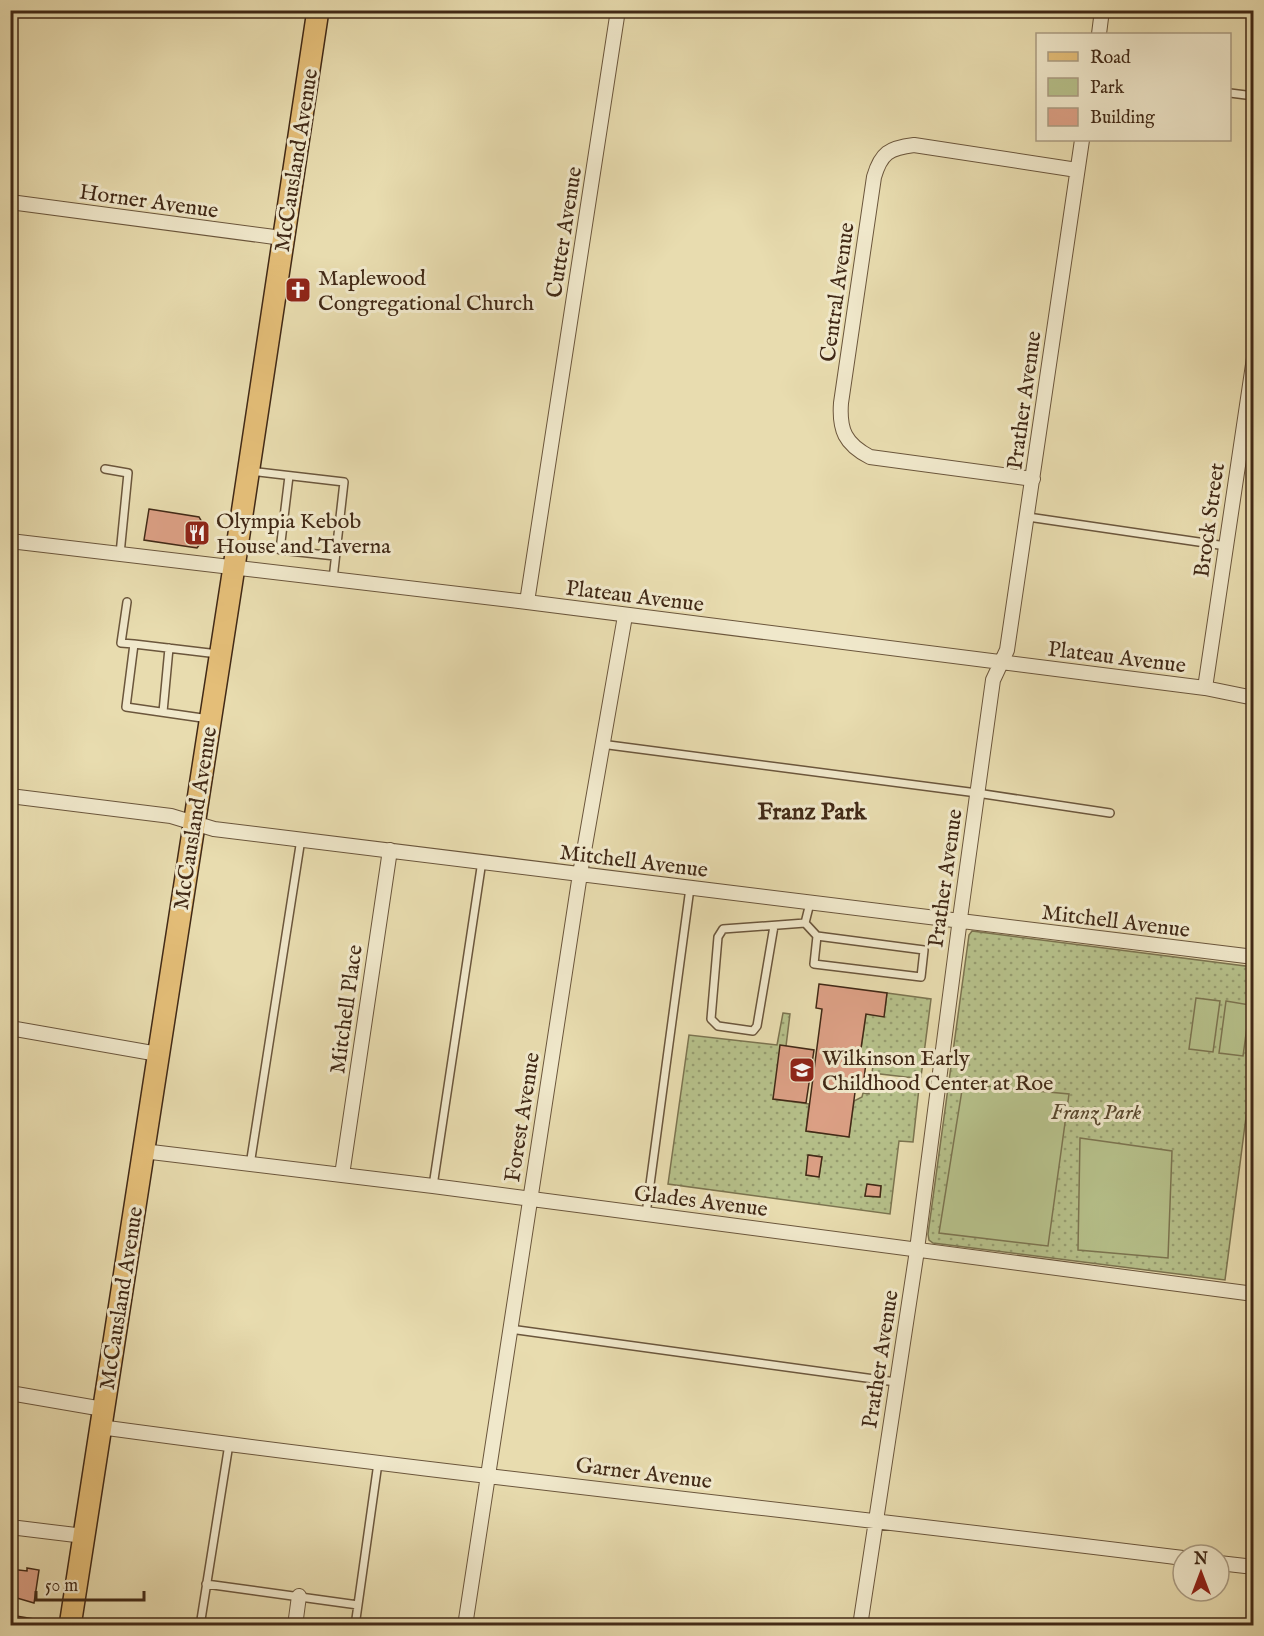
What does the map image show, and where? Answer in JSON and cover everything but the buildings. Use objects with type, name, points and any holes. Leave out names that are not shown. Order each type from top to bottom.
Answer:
[{"type":"main road","name":"McCausland Avenue","points":[[70,1626],[318,10]]},
{"type":"street","name":"Cutter Avenue","points":[[527,602],[618,10]]},
{"type":"street","points":[[1099,33],[1102,10]]},
{"type":"street","name":"Prather Avenue","points":[[860,1626],[917,1249],[976,793],[993,680],[1007,650],[1082,141]]},
{"type":"street","name":"Central Avenue","points":[[1033,479],[870,457],[858,451],[848,441],[842,428],[841,403],[874,177],[878,164],[885,154],[898,147],[914,145],[1077,170]]},
{"type":"street","name":"Horner Avenue","points":[[10,202],[282,238]]},
{"type":"street","name":"Brock Street","points":[[1205,688],[1254,358]]},
{"type":"street","name":"Plateau Avenue","points":[[10,541],[527,602],[1205,688],[1254,698]]},
{"type":"street","name":"Forest Avenue","points":[[465,1626],[580,875],[625,615]]},
{"type":"street","name":"Mitchell Avenue","points":[[10,796],[171,816],[214,829],[1254,957]]},
{"type":"street","name":"Mitchell Place","points":[[342,1175],[390,850]]},
{"type":"street","points":[[10,1028],[158,1054]]},
{"type":"street","name":"Glades Avenue","points":[[142,1151],[433,1186],[1254,1294]]},
{"type":"street","name":"Garner Avenue","points":[[10,1394],[101,1418],[229,1444],[1171,1557]]},
{"type":"street","points":[[10,1527],[84,1536]]},
{"type":"street","points":[[1231,1564],[1254,1567]]},
{"type":"street","points":[[295,1626],[298,1596]]},
{"type":"lane","points":[[1231,93],[1254,96]]},
{"type":"lane","points":[[105,470],[128,473],[120,554]]},
{"type":"lane","points":[[248,471],[344,482],[333,579]]},
{"type":"lane","points":[[288,476],[280,550],[335,556]]},
{"type":"lane","points":[[1028,517],[1226,546]]},
{"type":"lane","points":[[127,602],[121,642],[220,654]]},
{"type":"lane","points":[[134,644],[126,707],[210,719]]},
{"type":"lane","points":[[163,712],[169,648]]},
{"type":"lane","points":[[601,744],[976,793],[1110,813]]},
{"type":"lane","points":[[250,1165],[301,838]]},
{"type":"lane","points":[[433,1186],[482,861]]},
{"type":"lane","points":[[646,1214],[690,888]]},
{"type":"lane","points":[[805,923],[810,903]]},
{"type":"lane","points":[[774,926],[757,1026],[753,1031],[718,1026],[711,1019],[718,937],[723,929],[805,923]]},
{"type":"lane","points":[[805,923],[817,936],[924,950],[921,977],[814,964],[817,936]]},
{"type":"lane","points":[[1254,1117],[1251,1130],[1254,1138]]},
{"type":"lane","points":[[510,1329],[896,1382]]},
{"type":"lane","points":[[200,1626],[229,1444]]},
{"type":"lane","points":[[355,1626],[378,1463]]},
{"type":"lane","points":[[206,1584],[358,1605]]},
{"type":"lane","points":[[1250,1626],[1252,1611],[1254,1612]]},
{"type":"green space","name":"Franz Park","points":[[972,931],[1253,967],[1253,1063],[1225,1280],[933,1243],[929,1240],[969,935]]},
{"type":"green space","points":[[887,993],[931,999],[921,1077],[872,1073],[874,1058],[860,1056],[866,1014],[884,1016]]},
{"type":"green space","points":[[1196,998],[1220,1001],[1213,1052],[1189,1049]]},
{"type":"green space","points":[[1226,1001],[1250,1005],[1243,1056],[1219,1053]]},
{"type":"green space","points":[[783,1013],[790,1014],[786,1046],[773,1099],[809,1104],[806,1131],[849,1137],[854,1101],[862,1097],[863,1093],[869,1094],[871,1080],[913,1085],[913,1088],[919,1088],[913,1142],[899,1141],[890,1214],[668,1184],[689,1035],[777,1045]],"holes":[[[809,1155],[822,1157],[819,1177],[806,1175]],[[867,1185],[881,1186],[880,1197],[865,1196]]]},
{"type":"green space","points":[[963,1084],[1069,1094],[1048,1246],[939,1233]]},
{"type":"green space","points":[[1080,1138],[1172,1151],[1168,1258],[1078,1250]]},
{"type":"place","name":"Maplewood Congregational Church","points":[[298,290]]},
{"type":"place","name":"Olympia Kebob House and Taverna","points":[[197,533]]},
{"type":"place","name":"Wilkinson Early Childhood Center at Roe","points":[[802,1070]]},
{"type":"district","name":"Franz Park","points":[[812,811]]}]
